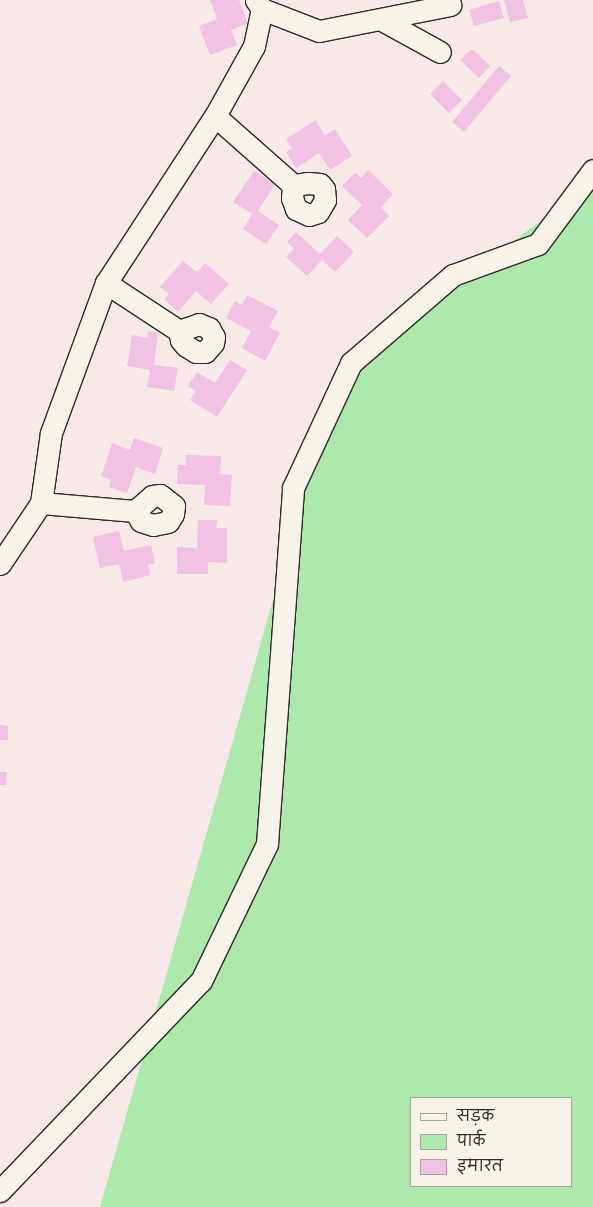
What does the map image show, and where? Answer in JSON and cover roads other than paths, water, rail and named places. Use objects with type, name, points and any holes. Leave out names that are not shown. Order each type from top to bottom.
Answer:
[{"type":"street","points":[[0,564],[41,503],[51,433],[106,284],[215,116],[254,46],[259,5],[320,31],[450,5]]},
{"type":"street","points":[[382,20],[440,52]]},
{"type":"street","points":[[215,116],[293,185]]},
{"type":"street","points":[[0,1192],[201,981],[267,844],[293,488],[351,363],[453,275],[538,244],[593,170]]},
{"type":"street","points":[[106,284],[179,331]]},
{"type":"street","points":[[41,503],[135,512]]}]
